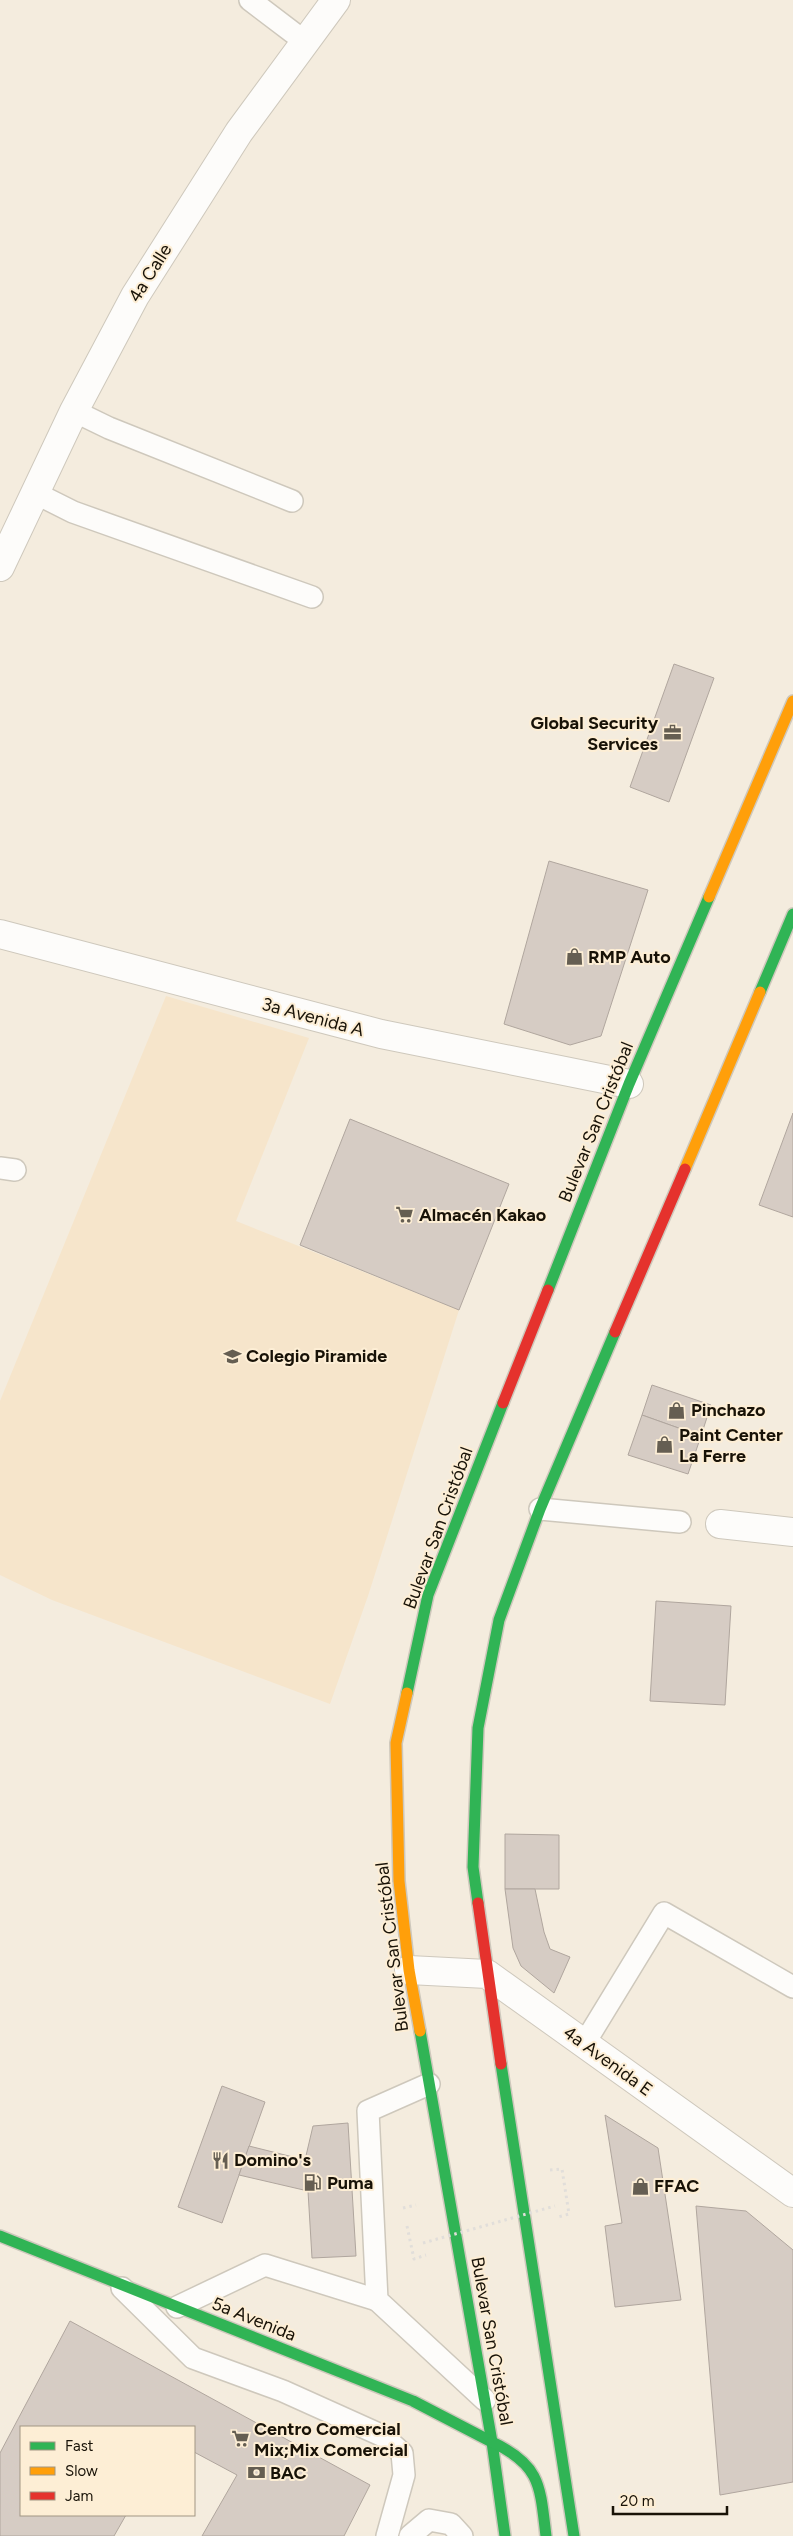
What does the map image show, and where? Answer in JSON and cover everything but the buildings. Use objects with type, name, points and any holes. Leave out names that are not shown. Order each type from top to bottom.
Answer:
[{"type":"main road","name":"Bulevar San Cristóbal","points":[[505,2536],[485,2400],[409,1970],[399,1881],[396,1743],[428,1595],[629,1084],[793,701]]},
{"type":"main road","points":[[574,2536],[487,1974],[473,1866],[478,1728],[499,1620],[540,1509],[793,914]]},
{"type":"main road","name":"5a Avenida","points":[[0,2236],[412,2400],[516,2454],[532,2470],[541,2495],[546,2536]]},
{"type":"street","name":"4a Calle","points":[[0,567],[74,411],[135,296],[239,132],[304,41],[336,0]]},
{"type":"street","name":"3a Avenida A","points":[[0,934],[381,1034],[629,1084]]},
{"type":"street","points":[[720,1524],[793,1532]]},
{"type":"street","points":[[409,1970],[487,1974]]},
{"type":"street","name":"4a Avenida E","points":[[487,1974],[793,2193]]},
{"type":"lane","points":[[250,0],[304,41]]},
{"type":"lane","points":[[74,411],[109,428],[292,501]]},
{"type":"lane","points":[[35,493],[74,512],[312,597]]},
{"type":"lane","points":[[540,1509],[680,1522]]},
{"type":"lane","points":[[584,2044],[664,1913],[793,1987]]},
{"type":"lane","points":[[378,2300],[368,2111],[429,2084]]},
{"type":"lane","points":[[177,2307],[265,2265],[378,2300],[485,2400]]},
{"type":"lane","points":[[116,2282],[193,2358],[283,2391],[383,2436],[402,2453],[404,2476],[387,2536]]},
{"type":"lane","points":[[410,2536],[429,2520],[451,2524],[462,2536]]},
{"type":"path","points":[[551,2180],[550,2170],[562,2168],[569,2214]]},
{"type":"path","points":[[421,2234],[423,2243],[555,2206],[554,2198]]},
{"type":"path","points":[[414,2259],[403,2208],[416,2205],[418,2214]]},
{"type":"shaded area","name":"Colegio Piramide","points":[[166,996],[309,1038],[236,1221],[459,1310],[368,1596],[330,1704],[52,1600],[0,1575],[0,1401]]},
{"type":"traffic: fast","points":[[548,1290],[629,1084],[709,897]]},
{"type":"traffic: fast","points":[[760,992],[793,914]]},
{"type":"traffic: fast","points":[[478,1903],[473,1867],[478,1728],[499,1620],[540,1509],[615,1332]]},
{"type":"traffic: fast","points":[[407,1693],[428,1595],[503,1403]]},
{"type":"traffic: fast","points":[[420,2031],[492,2442],[505,2536]]},
{"type":"traffic: fast","points":[[501,2064],[574,2536]]},
{"type":"traffic: fast","points":[[0,2236],[413,2401],[492,2442]]},
{"type":"traffic: fast","points":[[492,2442],[520,2459],[535,2479],[542,2503],[546,2536]]},
{"type":"traffic: slow","points":[[709,897],[793,701]]},
{"type":"traffic: slow","points":[[685,1169],[760,992]]},
{"type":"traffic: slow","points":[[407,1693],[396,1743],[399,1881],[409,1970],[420,2031]]},
{"type":"traffic: jam","points":[[615,1332],[685,1169]]},
{"type":"traffic: jam","points":[[503,1403],[548,1290]]},
{"type":"traffic: jam","points":[[478,1903],[501,2064]]},
{"type":"place","name":"Global Security Services","points":[[672,733]]},
{"type":"place","name":"RMP Auto","points":[[574,957]]},
{"type":"place","name":"Almacén Kakao","points":[[405,1215]]},
{"type":"place","name":"Colegio Piramide","points":[[232,1356]]},
{"type":"place","name":"Pinchazo","points":[[677,1410]]},
{"type":"place","name":"Paint Center La Ferre","points":[[665,1445]]},
{"type":"place","name":"Domino's","points":[[220,2160]]},
{"type":"place","name":"Puma","points":[[313,2183]]},
{"type":"place","name":"FFAC","points":[[640,2186]]},
{"type":"place","name":"Centro Comercial Mix;Mix Comercial","points":[[240,2439]]},
{"type":"place","name":"BAC","points":[[256,2473]]}]
